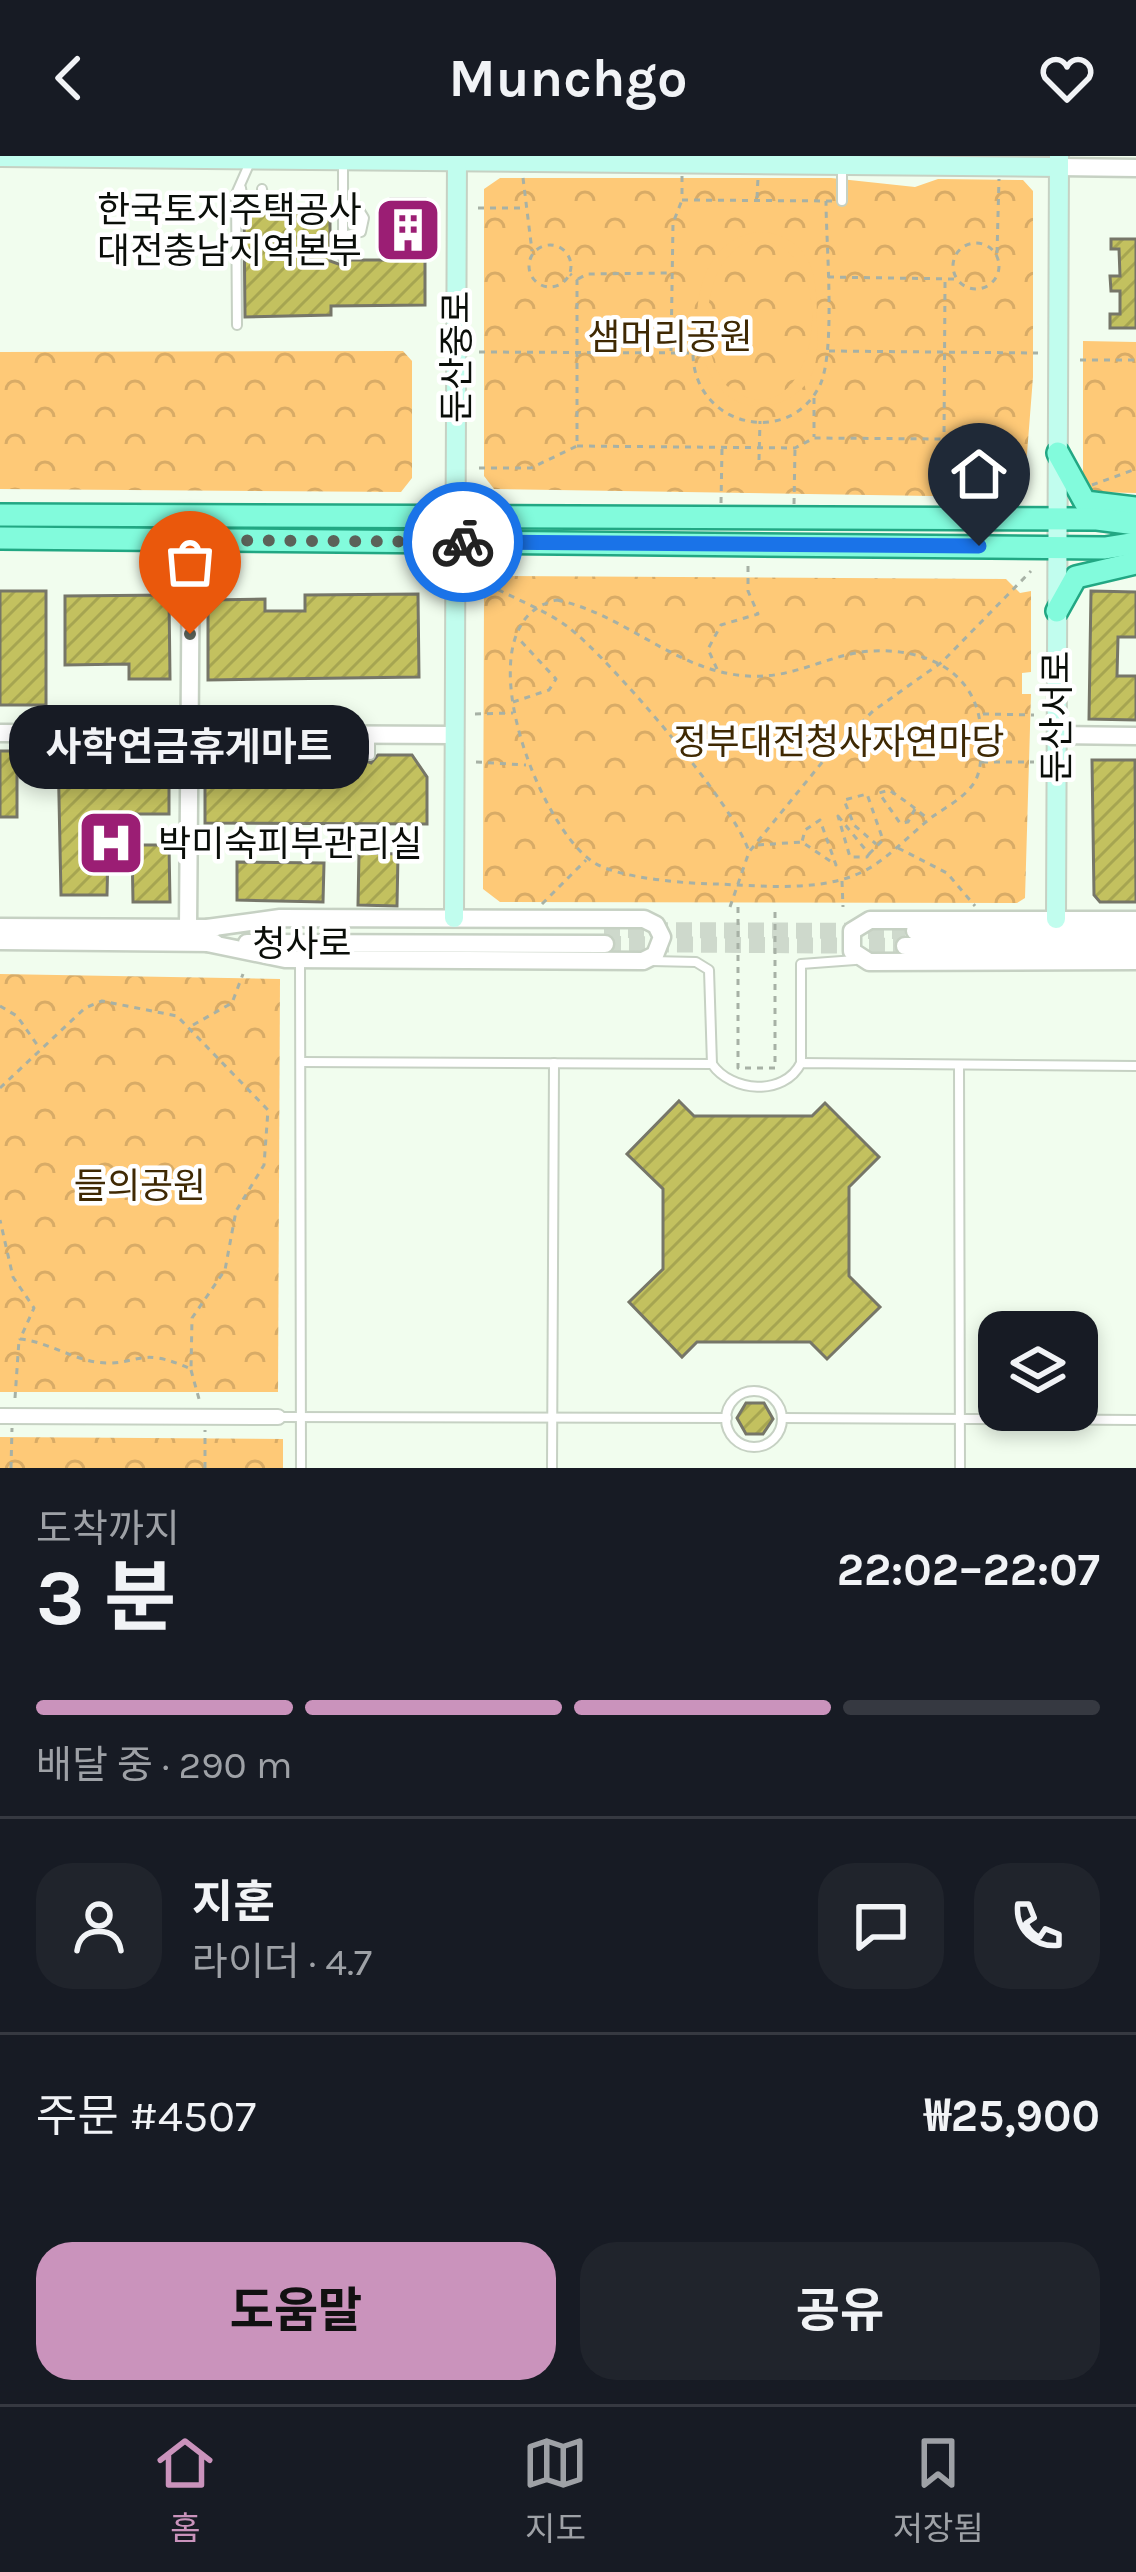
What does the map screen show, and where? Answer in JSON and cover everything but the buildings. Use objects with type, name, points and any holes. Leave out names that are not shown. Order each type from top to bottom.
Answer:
[{"type":"main road","points":[[0,157],[461,157],[486,165],[1059,162]]},
{"type":"main road","points":[[0,167],[16,157]]},
{"type":"main road","name":"둔산중로","points":[[454,918],[461,157]]},
{"type":"main road","name":"둔산서로","points":[[1055,919],[1059,162]]},
{"type":"main road","points":[[1058,453],[1085,502],[1136,510]]},
{"type":"main road","points":[[1097,519],[1136,510]]},
{"type":"main road","points":[[0,515],[1097,519],[1136,524]]},
{"type":"main road","points":[[0,538],[1105,548],[1136,544]]},
{"type":"main road","points":[[1105,548],[1136,559]]},
{"type":"main road","points":[[1057,610],[1072,582],[1087,570],[1136,559]]},
{"type":"street","points":[[1059,162],[1136,168]]},
{"type":"street","points":[[190,540],[189,734],[201,933]]},
{"type":"street","points":[[0,733],[454,735]]},
{"type":"street","points":[[1056,735],[1136,736]]},
{"type":"street","points":[[280,918],[644,919],[656,925],[662,944],[643,961],[300,958],[201,933],[280,918]]},
{"type":"street","points":[[1136,920],[862,921],[852,931],[852,951],[869,962],[1136,961]]},
{"type":"street","name":"청사로","points":[[0,927],[604,937]]},
{"type":"street","points":[[1136,932],[905,938],[1136,947]]},
{"type":"street","name":"청사로","points":[[0,941],[201,933]]},
{"type":"street","points":[[0,1416],[278,1417]]},
{"type":"lane","points":[[237,326],[236,204],[251,158]]},
{"type":"lane","points":[[343,158],[343,259]]},
{"type":"lane","points":[[842,166],[842,201]]},
{"type":"lane","points":[[241,187],[242,202],[251,209],[265,203],[262,188]]},
{"type":"lane","points":[[343,204],[356,205],[364,218],[361,232],[343,236]]},
{"type":"lane","points":[[344,735],[344,755]]},
{"type":"lane","points":[[370,735],[370,755]]},
{"type":"lane","points":[[300,958],[301,1468]]},
{"type":"lane","points":[[643,961],[696,962],[709,970],[712,1064],[722,1079],[739,1085],[777,1086],[795,1076],[801,1063],[801,964],[808,960],[869,962]]},
{"type":"lane","points":[[301,1062],[712,1064]]},
{"type":"lane","points":[[801,1063],[1136,1066]]},
{"type":"lane","points":[[552,1468],[554,1064]]},
{"type":"lane","points":[[958,1065],[960,1468]]},
{"type":"lane","points":[[755,1391],[776,1402],[782,1418],[771,1442],[753,1447],[736,1441],[727,1418],[733,1401],[755,1391]]},
{"type":"lane","points":[[278,1417],[727,1418]]},
{"type":"lane","points":[[782,1418],[1136,1420]]},
{"type":"path","points":[[523,175],[523,208],[532,253],[528,267],[539,285],[561,285],[570,274]]},
{"type":"path","points":[[671,352],[673,223],[682,200],[682,176]]},
{"type":"path","points":[[757,200],[758,176]]},
{"type":"path","points":[[996,255],[978,243],[964,246],[952,264],[956,279],[967,288],[989,286],[998,274],[999,177]]},
{"type":"path","points":[[682,200],[842,201]]},
{"type":"path","points":[[814,439],[814,394],[826,351],[826,201]]},
{"type":"path","points":[[478,208],[523,208]]},
{"type":"path","points":[[532,253],[544,245],[563,249],[570,274],[577,280],[577,446]]},
{"type":"path","points":[[577,280],[586,274],[672,273]]},
{"type":"path","points":[[826,277],[956,279]]},
{"type":"path","points":[[944,439],[945,282]]},
{"type":"path","points":[[826,351],[1038,353]]},
{"type":"path","points":[[479,352],[693,352],[693,374],[703,397],[721,412],[760,421],[790,414],[814,394]]},
{"type":"path","points":[[1080,360],[1136,359]]},
{"type":"path","points":[[759,460],[760,421]]},
{"type":"path","points":[[479,468],[531,468],[577,446],[794,448],[814,439],[944,439],[998,465],[1031,465]]},
{"type":"path","points":[[721,505],[722,448]]},
{"type":"path","points":[[794,448],[794,506]]},
{"type":"path","points":[[997,501],[998,465]]},
{"type":"path","points":[[1084,488],[1136,469]]},
{"type":"path","points":[[718,671],[708,649],[722,625],[758,614],[748,591],[748,560]]},
{"type":"path","points":[[730,907],[749,852],[828,753],[873,711],[942,662],[1031,571]]},
{"type":"path","points":[[478,578],[580,637],[644,704],[699,773],[738,826],[749,852]]},
{"type":"path","points":[[556,600],[570,603],[718,671],[790,675],[841,655],[872,650],[942,662],[960,679],[982,714],[980,762],[968,791],[897,847],[842,879],[734,885],[662,879],[603,868],[587,858],[546,807],[514,713],[517,637],[532,608],[556,600]]},
{"type":"path","points":[[513,702],[549,690],[556,679],[517,637]]},
{"type":"path","points":[[476,714],[514,713]]},
{"type":"path","points":[[982,714],[1034,715]]},
{"type":"path","points":[[476,762],[528,765]]},
{"type":"path","points":[[980,762],[1034,762]]},
{"type":"path","points":[[876,844],[843,807],[844,800],[890,790],[929,820]]},
{"type":"path","points":[[879,793],[900,823],[908,822],[916,808]]},
{"type":"path","points":[[802,842],[808,850],[837,863],[869,854],[884,835],[867,794]]},
{"type":"path","points":[[850,857],[838,816],[869,854]]},
{"type":"path","points":[[802,842],[805,830],[820,820],[837,863]]},
{"type":"path","points":[[754,845],[802,842]]},
{"type":"path","points":[[897,847],[947,873],[976,906]]},
{"type":"path","points":[[541,906],[587,858]]},
{"type":"path","points":[[842,879],[842,907]]},
{"type":"path","points":[[738,907],[738,1069],[775,1069],[775,908]]},
{"type":"path","points":[[191,1026],[232,1004],[243,974]]},
{"type":"path","points":[[0,1088],[85,1008],[102,1001],[163,1010],[191,1026],[265,1101],[268,1148],[264,1165],[236,1211],[225,1270],[192,1318],[191,1369],[199,1400]]},
{"type":"path","points":[[0,1006],[17,1016],[39,1048]]},
{"type":"path","points":[[0,1220],[14,1277],[34,1308],[20,1339],[15,1398]]},
{"type":"path","points":[[20,1339],[49,1343],[94,1361],[148,1353],[191,1369]]},
{"type":"path","points":[[11,1468],[12,1429]]},
{"type":"path","points":[[205,1430],[205,1468]]},
{"type":"green space","name":"샘머리공원","points":[[500,178],[831,178],[915,187],[938,179],[1023,180],[1033,191],[1033,377],[1024,492],[992,497],[494,489],[484,476],[484,189]]},
{"type":"green space","points":[[767,232],[784,237],[805,256],[815,281],[814,368],[796,394],[770,405],[740,403],[718,385],[703,357],[697,324],[700,290],[713,260],[735,239]],"holes":[[[751,241],[782,248],[802,270],[811,302],[811,337],[801,369],[783,392],[758,400],[727,386],[717,370],[708,329],[709,306],[713,284],[734,250]]]},
{"type":"green space","points":[[1083,341],[1136,342],[1136,493],[1093,492],[1083,480]]},
{"type":"green space","points":[[403,351],[412,361],[412,478],[401,492],[0,489],[0,352]]},
{"type":"green space","name":"정부대전청사자연마당","points":[[505,576],[1006,579],[1020,593],[1031,591],[1031,672],[1022,673],[1022,694],[1031,694],[1025,898],[1017,903],[500,902],[483,889],[484,595]]},
{"type":"green space","name":"들의공원","points":[[0,974],[280,979],[278,1392],[0,1392]]},
{"type":"green space","points":[[0,1437],[283,1439],[283,1468],[0,1468]]},
{"type":"tunnel","points":[[604,930],[905,931]]},
{"type":"tunnel","points":[[605,944],[905,946]]},
{"type":"way so far","points":[[190,634],[190,540],[463,542]]},
{"type":"place","name":"한국토지주택공사 대전충남지역본부","points":[[408,230]]},
{"type":"place","name":"사학연금휴게마트","points":[[190,634]]},
{"type":"place","name":"박미숙피부관리실","points":[[111,843]]},
{"type":"route","points":[[463,542],[979,546]]}]
